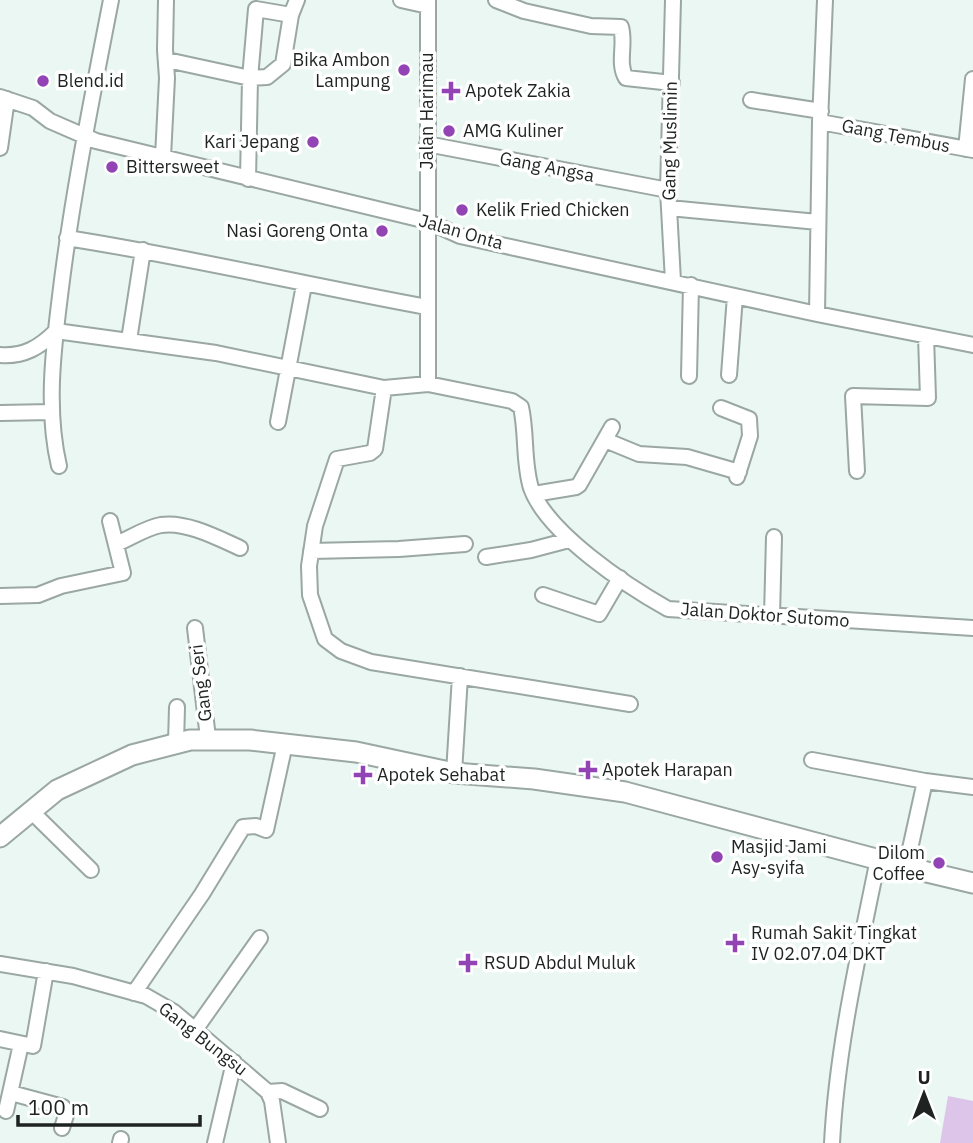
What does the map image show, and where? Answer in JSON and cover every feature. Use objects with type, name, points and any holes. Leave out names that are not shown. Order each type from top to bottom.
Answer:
[{"type":"street","points":[[60,466],[51,412],[56,331],[67,238],[111,0]]},
{"type":"street","points":[[163,157],[167,60],[166,0]]},
{"type":"street","points":[[167,60],[250,78],[267,77],[283,64],[297,0]]},
{"type":"street","points":[[401,0],[428,3]]},
{"type":"street","points":[[496,0],[524,11],[591,26],[621,27],[622,71],[626,78],[672,83]]},
{"type":"street","name":"Gang Muslimin","points":[[673,0],[668,190],[673,281]]},
{"type":"street","points":[[817,314],[825,0]]},
{"type":"street","name":"Jalan Harimau","points":[[428,3],[428,384]]},
{"type":"street","points":[[248,179],[250,78],[256,9],[292,15]]},
{"type":"street","points":[[969,150],[973,79]]},
{"type":"street","points":[[0,148],[3,98]]},
{"type":"street","name":"Jalan Onta","points":[[3,98],[33,108],[50,121],[96,141],[427,221],[460,236],[973,345]]},
{"type":"street","name":"Gang Tembus","points":[[751,100],[969,150]]},
{"type":"street","name":"Gang Angsa","points":[[427,144],[668,190]]},
{"type":"street","points":[[669,208],[818,222]]},
{"type":"street","points":[[67,238],[143,250],[304,285],[427,307]]},
{"type":"street","points":[[129,340],[143,250]]},
{"type":"street","points":[[278,422],[304,285]]},
{"type":"street","points":[[689,376],[691,285]]},
{"type":"street","points":[[729,375],[735,296]]},
{"type":"street","points":[[56,331],[216,353],[384,388],[428,384]]},
{"type":"street","points":[[0,355],[22,354],[33,350],[56,331]]},
{"type":"street","points":[[857,471],[853,396],[928,398],[926,336]]},
{"type":"street","name":"Jalan Doktor Sutomo","points":[[428,384],[500,397],[520,407],[525,424],[527,471],[537,502],[569,540],[642,595],[668,609],[973,628]]},
{"type":"street","points":[[384,388],[374,449],[370,453],[337,459],[315,526],[311,551],[310,595],[325,639],[332,647],[371,662],[630,704]]},
{"type":"street","points":[[534,494],[576,488],[583,481],[608,434],[639,454],[687,457],[738,475],[750,436],[749,419],[721,408]]},
{"type":"street","points":[[0,413],[51,412]]},
{"type":"street","points":[[0,596],[38,595],[61,586],[130,575],[116,544],[110,521]]},
{"type":"street","points":[[116,544],[141,532],[169,525],[195,531],[240,548]]},
{"type":"street","points":[[772,616],[774,537]]},
{"type":"street","points":[[486,557],[531,550],[569,540]]},
{"type":"street","points":[[311,551],[465,544]]},
{"type":"street","points":[[543,595],[599,614],[620,578]]},
{"type":"street","name":"Gang Seri","points":[[195,628],[208,738]]},
{"type":"street","points":[[454,773],[460,676]]},
{"type":"street","points":[[176,743],[177,706]]},
{"type":"street","points":[[1,839],[57,790],[91,773],[132,755],[176,743],[208,738],[356,752],[454,773],[534,779],[625,792],[973,883]]},
{"type":"street","points":[[134,993],[202,894],[243,827],[256,826],[266,830],[285,744]]},
{"type":"street","points":[[812,760],[973,787]]},
{"type":"street","points":[[906,867],[925,780]]},
{"type":"street","points":[[30,811],[90,870]]},
{"type":"street","points":[[832,1143],[835,1089],[842,1042],[878,859]]},
{"type":"street","points":[[195,1030],[260,938]]},
{"type":"street","name":"Gang Bungsu","points":[[0,964],[73,976],[146,996],[174,1012],[268,1092]]},
{"type":"street","points":[[0,1039],[33,1046],[46,971]]},
{"type":"street","points":[[6,1111],[21,1044]]},
{"type":"street","points":[[215,1143],[234,1062]]},
{"type":"street","points":[[278,1143],[272,1101],[268,1092],[282,1091],[320,1108]]},
{"type":"street","points":[[11,1093],[63,1107],[67,1112],[62,1128]]},
{"type":"shaded area","points":[[948,1096],[973,1101],[973,1143],[940,1143]]},
{"type":"place","name":"Bika Ambon Lampung","points":[[404,70]]},
{"type":"place","name":"Blend.id","points":[[43,81]]},
{"type":"place","name":"Apotek Zakia","points":[[451,91]]},
{"type":"place","name":"AMG Kuliner","points":[[449,131]]},
{"type":"place","name":"Kari Jepang","points":[[313,142]]},
{"type":"place","name":"Bittersweet","points":[[112,167]]},
{"type":"place","name":"Kelik Fried Chicken","points":[[462,210]]},
{"type":"place","name":"Nasi Goreng Onta","points":[[382,231]]},
{"type":"place","name":"Apotek Harapan","points":[[588,770]]},
{"type":"place","name":"Apotek Sehabat","points":[[363,775]]},
{"type":"place","name":"Masjid Jami Asy-syifa","points":[[717,857]]},
{"type":"place","name":"Dilom Coffee","points":[[939,863]]},
{"type":"place","name":"Rumah Sakit Tingkat IV 02.07.04 DKT","points":[[735,943]]},
{"type":"place","name":"RSUD Abdul Muluk","points":[[468,963]]}]
